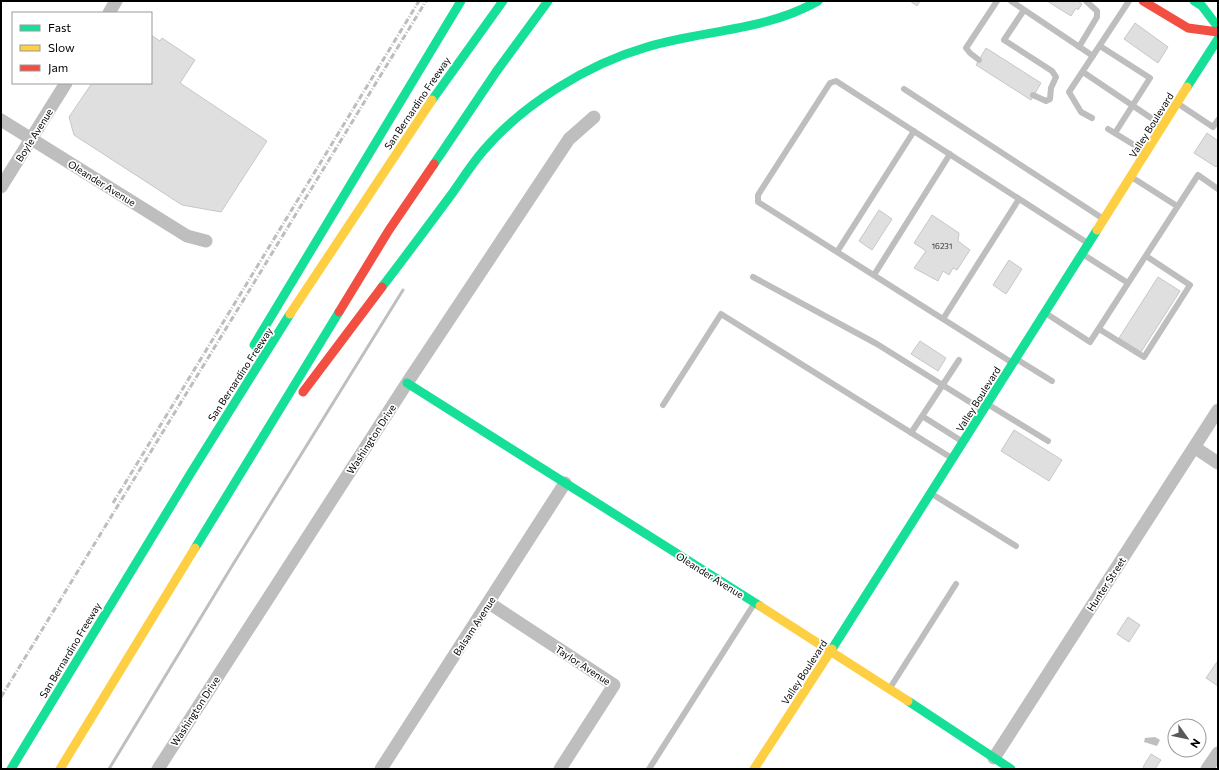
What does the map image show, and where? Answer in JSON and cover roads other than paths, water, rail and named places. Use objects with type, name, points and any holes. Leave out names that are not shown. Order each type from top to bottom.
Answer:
[{"type":"main road","points":[[250,356],[256,341],[461,1]]},
{"type":"main road","name":"San Bernardino Freeway","points":[[11,769],[222,422],[356,214],[466,51],[503,1]]},
{"type":"main road","points":[[60,769],[389,230],[496,72],[548,1]]},
{"type":"main road","points":[[259,442],[316,377],[483,151],[506,127],[532,105],[582,73],[634,50],[673,40],[735,29],[780,18],[818,1]]},
{"type":"main road","points":[[1143,1],[1188,28],[1218,32]]},
{"type":"main road","points":[[1194,1],[1202,6],[1218,28]]},
{"type":"main road","name":"Valley Boulevard","points":[[754,769],[831,651],[1046,313],[1218,39]]},
{"type":"main road","points":[[222,422],[244,370]]},
{"type":"main road","name":"Oleander Avenue","points":[[407,383],[831,651],[1011,769]]},
{"type":"street","points":[[110,12],[116,1]]},
{"type":"street","name":"Boyle Avenue","points":[[1,187],[32,140],[65,84]]},
{"type":"street","name":"Washington Drive","points":[[158,769],[407,383],[569,139],[594,117]]},
{"type":"street","name":"Oleander Avenue","points":[[1,120],[187,236],[206,241]]},
{"type":"street","name":"Hunter Street","points":[[994,758],[1218,410]]},
{"type":"street","points":[[1194,447],[1218,463]]},
{"type":"street","name":"Balsam Avenue","points":[[381,769],[565,483]]},
{"type":"street","name":"Taylor Avenue","points":[[489,603],[614,685],[560,769]]},
{"type":"street","points":[[1207,769],[1218,753]]},
{"type":"lane","points":[[979,60],[966,48],[997,1]]},
{"type":"lane","points":[[1011,1],[1019,3],[1024,10],[1093,56]]},
{"type":"lane","points":[[1079,47],[1097,17],[1097,11],[1086,1]]},
{"type":"lane","points":[[1092,118],[1081,112],[1069,92],[1129,1]]},
{"type":"lane","points":[[1024,10],[1004,40],[1052,71],[1056,77],[1051,88],[1050,99],[1046,102],[1033,95]]},
{"type":"lane","points":[[1100,46],[1150,78],[1115,133]]},
{"type":"lane","points":[[1114,64],[1118,57]]},
{"type":"lane","points":[[1129,73],[1133,67]]},
{"type":"lane","points":[[1083,72],[1163,126]]},
{"type":"lane","points":[[1052,382],[943,319],[758,202],[758,195],[830,83],[836,81],[1089,244]]},
{"type":"lane","points":[[904,89],[1105,220]]},
{"type":"lane","points":[[1177,104],[1214,127],[1218,120]]},
{"type":"lane","points":[[1108,129],[1146,153]]},
{"type":"lane","points":[[837,252],[914,131]]},
{"type":"lane","points":[[874,275],[950,154]]},
{"type":"lane","points":[[1046,313],[1090,342],[1198,175],[1218,189]]},
{"type":"lane","points":[[1131,177],[1177,206]]},
{"type":"lane","points":[[943,319],[1019,199]]},
{"type":"lane","points":[[1083,254],[1128,283]]},
{"type":"lane","points":[[1099,329],[1144,357],[1190,285],[1146,256]]},
{"type":"lane","points":[[752,277],[877,344],[943,385],[1048,441]]},
{"type":"lane","points":[[663,405],[721,314],[953,459]]},
{"type":"lane","points":[[911,433],[959,360]]},
{"type":"lane","points":[[922,416],[964,442]]},
{"type":"lane","points":[[931,493],[1016,546]]},
{"type":"lane","points":[[889,689],[956,584]]},
{"type":"lane","points":[[649,769],[755,603]]},
{"type":"waterway","points":[[109,769],[232,566],[403,290]]},
{"type":"railway","points":[[113,503],[419,1]]},
{"type":"railway","points":[[1,697],[426,1]]}]
